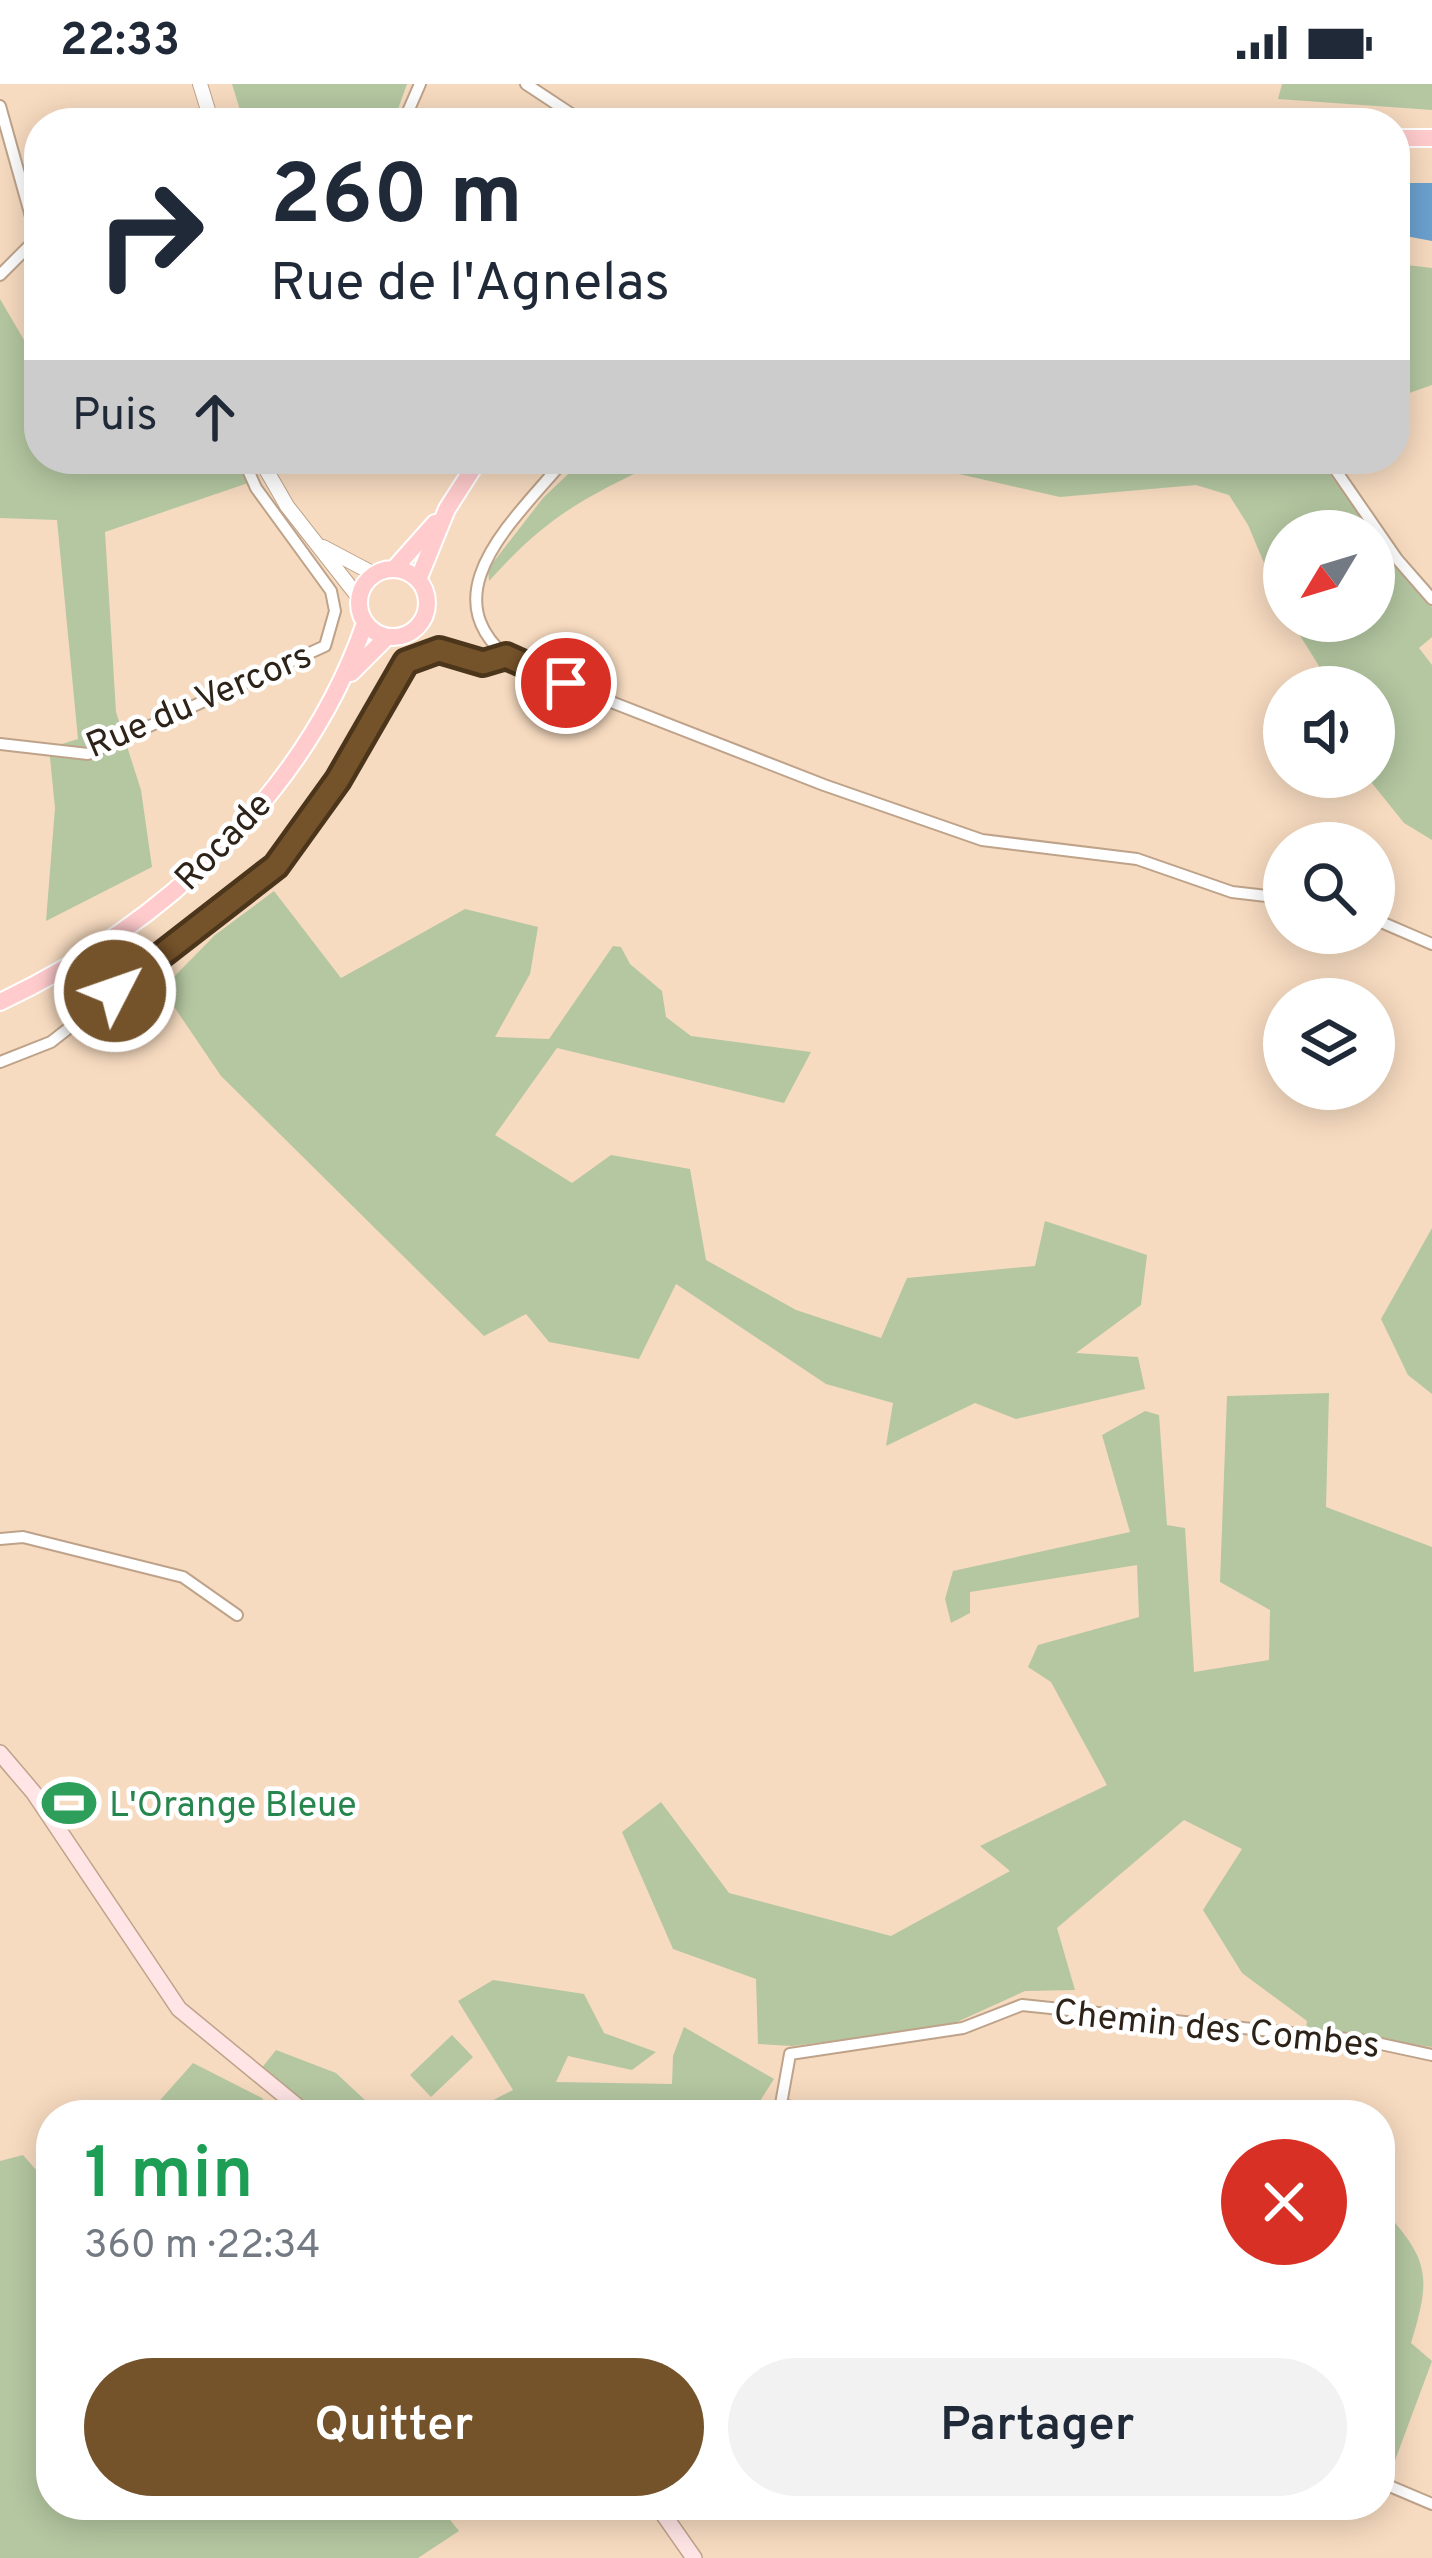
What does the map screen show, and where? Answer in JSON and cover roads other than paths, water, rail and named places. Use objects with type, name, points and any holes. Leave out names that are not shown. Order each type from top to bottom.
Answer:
[{"type":"main road","points":[[394,568],[418,580],[427,599],[423,620],[407,634],[387,637],[364,622],[358,598],[374,574],[394,568],[447,509],[469,474]]},
{"type":"main road","points":[[418,580],[447,509]]},
{"type":"main road","name":"Rocade","points":[[346,678],[364,622]]},
{"type":"main road","name":"Rocade","points":[[0,1002],[99,948],[197,870],[257,808],[346,678],[387,637]]},
{"type":"main road","points":[[1,1756],[34,1793],[179,2009],[290,2100]]},
{"type":"main road","points":[[667,2520],[694,2558]]},
{"type":"street","points":[[526,84],[562,108]]},
{"type":"street","points":[[0,106],[24,189]]},
{"type":"street","points":[[0,275],[24,252]]},
{"type":"street","name":"Rue du Vercors","points":[[0,744],[88,754],[325,646],[335,611],[331,591],[250,474]]},
{"type":"street","points":[[270,474],[358,598]]},
{"type":"street","points":[[553,474],[491,549],[476,579],[479,621],[506,656],[824,785],[982,840],[1137,859],[1232,892],[1263,896]]},
{"type":"street","points":[[1338,474],[1397,559],[1432,599]]},
{"type":"street","points":[[314,541],[374,574]]},
{"type":"street","points":[[0,1062],[51,1042],[276,866],[338,780],[406,662],[439,650],[483,663],[506,656]]},
{"type":"street","points":[[1395,928],[1432,944]]},
{"type":"street","points":[[0,1539],[22,1538],[183,1577],[237,1615]]},
{"type":"street","name":"Chemin des Combes","points":[[779,2100],[790,2054],[963,2028],[1022,2006],[1367,2041],[1432,2055]]},
{"type":"street","points":[[1395,2488],[1432,2504]]},
{"type":"water","points":[[1410,183],[1432,183],[1432,241],[1410,237]]},
{"type":"place","name":"L'Orange Bleue","points":[[69,1803]]}]
